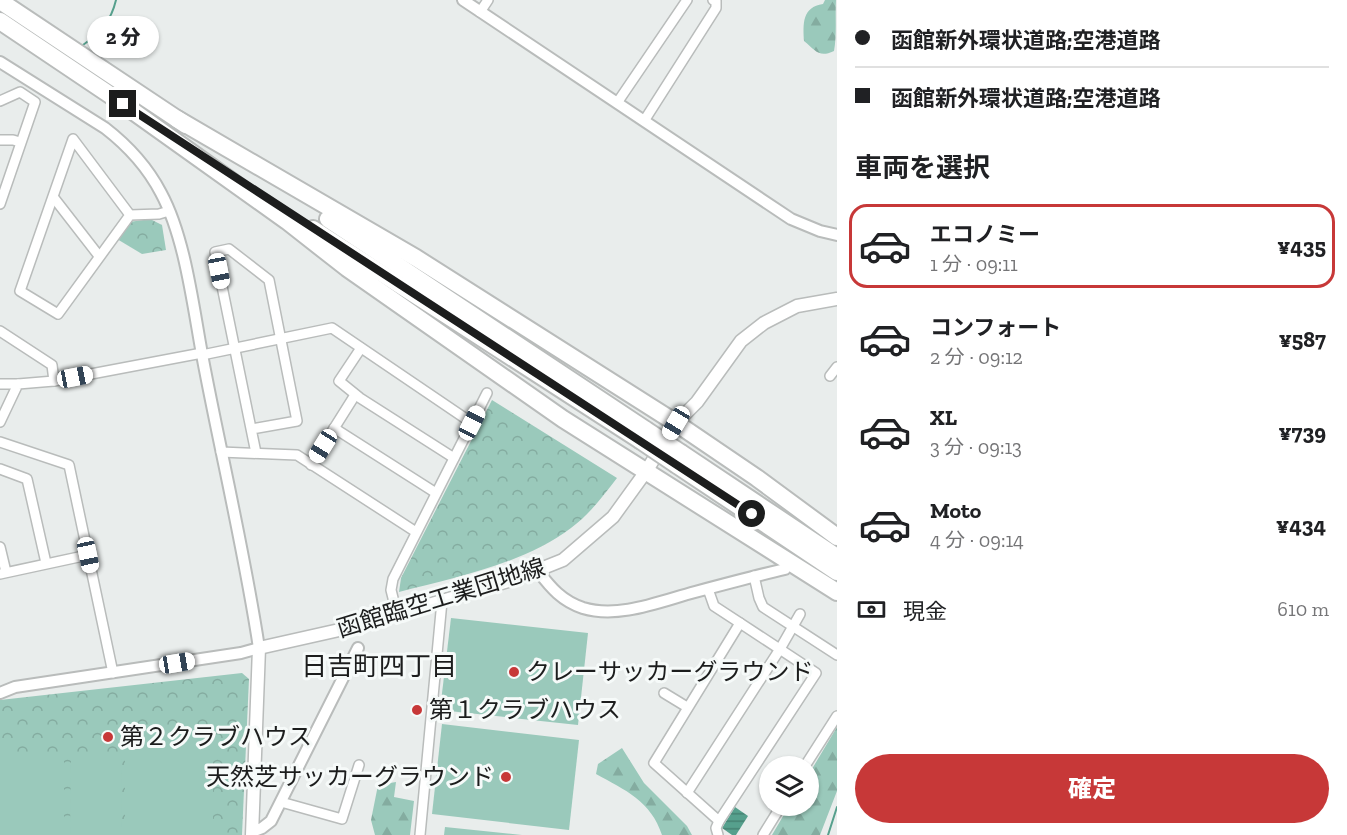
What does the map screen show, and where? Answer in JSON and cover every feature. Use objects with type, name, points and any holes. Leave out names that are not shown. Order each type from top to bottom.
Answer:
[{"type":"highway","points":[[0,1],[679,459],[837,557]]},
{"type":"highway","points":[[0,21],[123,104],[643,435]]},
{"type":"highway","points":[[123,104],[387,295],[563,418],[837,592]]},
{"type":"highway","points":[[177,119],[416,258],[676,423],[757,478],[837,537]]},
{"type":"highway","points":[[679,459],[837,572]]},
{"type":"main road","name":"函館臨空工業団地線","points":[[260,648],[357,626],[538,571],[563,560],[613,517],[647,470],[676,423],[697,402],[741,341],[764,323],[797,306],[837,299]]},
{"type":"main road","points":[[252,834],[260,648]]},
{"type":"street","points":[[463,0],[791,219],[820,231],[837,235]]},
{"type":"street","points":[[480,12],[488,0]]},
{"type":"street","points":[[617,103],[687,0]]},
{"type":"street","points":[[644,120],[717,8],[716,1],[713,0]]},
{"type":"street","points":[[0,62],[119,139],[153,180],[169,211],[183,256],[260,648],[242,653],[15,687],[0,693]]},
{"type":"street","points":[[0,101],[20,92],[35,102],[0,204]]},
{"type":"street","points":[[73,139],[130,214],[58,314],[20,291],[73,139]]},
{"type":"street","points":[[0,140],[20,142]]},
{"type":"street","points":[[0,167],[13,166]]},
{"type":"street","points":[[54,198],[99,256]]},
{"type":"street","points":[[130,214],[159,214],[169,211]]},
{"type":"street","points":[[252,429],[297,421],[269,280],[229,249],[216,252],[256,453]]},
{"type":"street","points":[[0,384],[54,381],[332,328],[472,423]]},
{"type":"street","points":[[0,331],[52,366],[54,381]]},
{"type":"street","points":[[361,348],[339,381],[355,395],[454,458]]},
{"type":"street","points":[[830,376],[837,367]]},
{"type":"street","points":[[0,422],[18,384]]},
{"type":"street","points":[[397,614],[391,584],[487,393]]},
{"type":"street","points":[[311,465],[355,395]]},
{"type":"street","points":[[334,428],[436,494]]},
{"type":"street","points":[[0,442],[69,465],[113,673]]},
{"type":"street","points":[[221,452],[297,455],[416,532]]},
{"type":"street","points":[[0,469],[27,479],[46,563]]},
{"type":"street","points":[[0,547],[3,573],[88,555]]},
{"type":"street","points":[[538,571],[560,597],[576,606],[596,611],[634,608],[784,569]]},
{"type":"street","points":[[754,576],[763,606],[837,655]]},
{"type":"street","points":[[708,589],[714,606],[816,673],[719,821],[716,828],[718,835]]},
{"type":"street","points":[[420,835],[442,601]]},
{"type":"street","points":[[687,793],[800,614]]},
{"type":"street","points":[[719,821],[654,763],[740,623]]},
{"type":"street","points":[[252,834],[268,825],[358,648]]},
{"type":"street","points":[[664,693],[687,707]]},
{"type":"street","points":[[811,756],[837,716]]},
{"type":"street","points":[[281,802],[342,819],[359,765]]},
{"type":"street","points":[[763,835],[775,816]]},
{"type":"green space","points":[[825,0],[836,0],[835,39],[834,51],[821,54],[804,41],[804,28],[807,13],[823,4]]},
{"type":"green space","points":[[150,219],[162,225],[166,250],[142,254],[117,239],[129,222]]},
{"type":"green space","points":[[492,400],[617,478],[596,505],[578,523],[533,551],[489,568],[399,592],[401,578]]},
{"type":"green space","name":"クレーサッカーグラウンド","points":[[451,618],[588,633],[578,725],[440,710]]},
{"type":"green space","points":[[242,673],[249,679],[242,835],[0,835],[0,700]]},
{"type":"green space","name":"天然芝サッカーグラウンド","points":[[442,724],[579,740],[569,830],[432,814]]},
{"type":"green space","points":[[837,727],[837,791],[820,835],[772,835],[783,816],[819,816],[819,757]]},
{"type":"green space","points":[[125,730],[213,730],[213,835],[125,835]]},
{"type":"green space","points":[[622,748],[644,783],[687,826],[692,835],[662,835],[651,813],[644,805],[627,791],[596,774],[598,764]]},
{"type":"green space","points":[[0,756],[64,756],[64,835],[0,835]]},
{"type":"green space","points":[[71,757],[122,757],[121,835],[70,835]]},
{"type":"green space","points":[[396,782],[394,797],[414,801],[410,835],[375,835],[371,820],[378,785]]},
{"type":"green space","points":[[445,827],[522,835],[444,835]]},
{"type":"shaded area","points":[[735,807],[748,816],[736,835],[732,835],[722,828]]},
{"type":"waterway","points":[[83,45],[104,26],[116,0]]},
{"type":"waterway","points":[[828,835],[837,807]]},
{"type":"place","name":"クレーサッカーグラウンド","points":[[514,672]]},
{"type":"place","name":"第１クラブハウス","points":[[417,710]]},
{"type":"place","name":"第２クラブハウス","points":[[108,737]]},
{"type":"place","name":"天然芝サッカーグラウンド","points":[[506,777]]},
{"type":"district","name":"日吉町四丁目","points":[[379,666]]},
{"type":"route","points":[[123,104],[752,514]]}]
